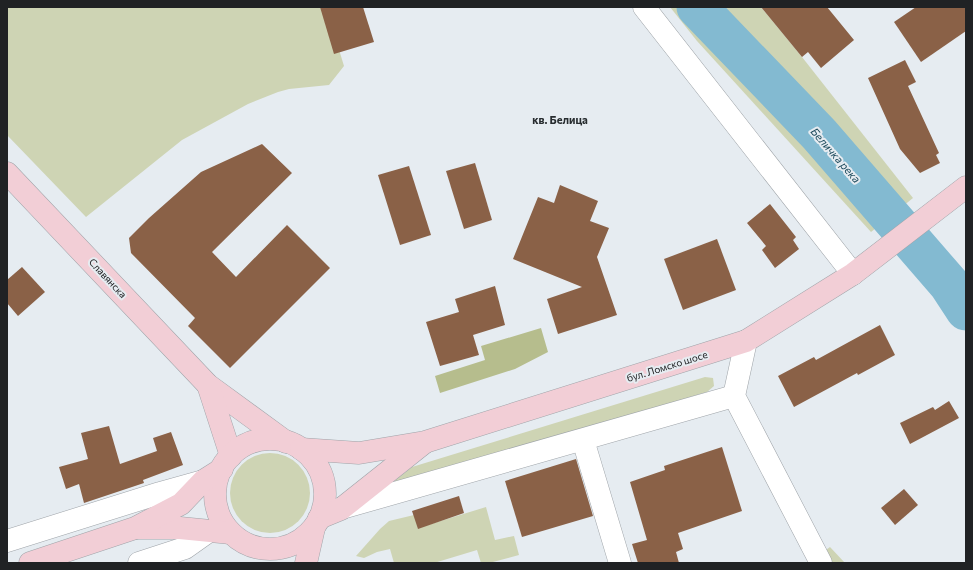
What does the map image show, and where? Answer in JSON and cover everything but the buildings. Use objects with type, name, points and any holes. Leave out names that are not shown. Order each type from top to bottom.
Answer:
[{"type":"main road","name":"Славянска","points":[[7,173],[208,385],[293,445]]},
{"type":"main road","name":"бул. Ломско шосе","points":[[293,445],[359,452],[425,442],[746,341],[853,274],[959,193]]},
{"type":"main road","name":"Славянска","points":[[208,385],[226,463]]},
{"type":"main road","points":[[30,563],[135,528],[182,504],[202,481],[226,463],[245,445],[255,441],[276,440],[293,445],[309,455],[319,469],[323,479],[325,489],[324,501],[316,523],[306,563]]},
{"type":"main road","name":"бул. Ломско шосе","points":[[316,523],[341,509],[425,442]]},
{"type":"main road","points":[[226,463],[217,484],[217,505],[220,515],[236,537],[260,563]]},
{"type":"main road","points":[[135,528],[180,528],[209,531],[236,537],[259,548],[279,548],[297,542],[316,523]]},
{"type":"street","points":[[644,7],[853,274]]},
{"type":"street","points":[[746,341],[734,396],[820,563]]},
{"type":"street","points":[[341,509],[734,396]]},
{"type":"street","points":[[583,440],[620,563]]},
{"type":"street","points":[[7,541],[160,492],[202,481]]},
{"type":"street","points":[[139,563],[185,548],[209,531]]},
{"type":"green space","points":[[7,7],[326,7],[344,66],[329,85],[289,89],[278,92],[248,104],[182,140],[86,217],[7,135]]},
{"type":"green space","points":[[670,7],[761,7],[913,198],[871,232],[697,41]]},
{"type":"green space","points":[[541,328],[548,352],[515,369],[440,393],[435,376],[485,360],[481,346]]},
{"type":"green space","points":[[705,377],[713,378],[714,386],[707,392],[420,479],[407,482],[394,481],[412,467]]},
{"type":"green space","points":[[270,453],[285,456],[298,465],[307,478],[310,493],[307,508],[298,521],[285,530],[270,533],[255,530],[242,521],[233,508],[230,493],[233,478],[242,465],[255,456]]},
{"type":"green space","points":[[486,507],[495,540],[514,536],[519,555],[489,563],[481,563],[477,550],[434,563],[394,563],[390,549],[377,552],[364,558],[356,556],[389,521],[414,515],[418,528]]},
{"type":"green space","points":[[830,547],[845,563],[830,563],[823,552]]},
{"type":"waterway","name":"Беличка река","points":[[697,7],[819,134],[949,284],[966,310]]},
{"type":"district","name":"кв. Белица","points":[[560,119]]}]
